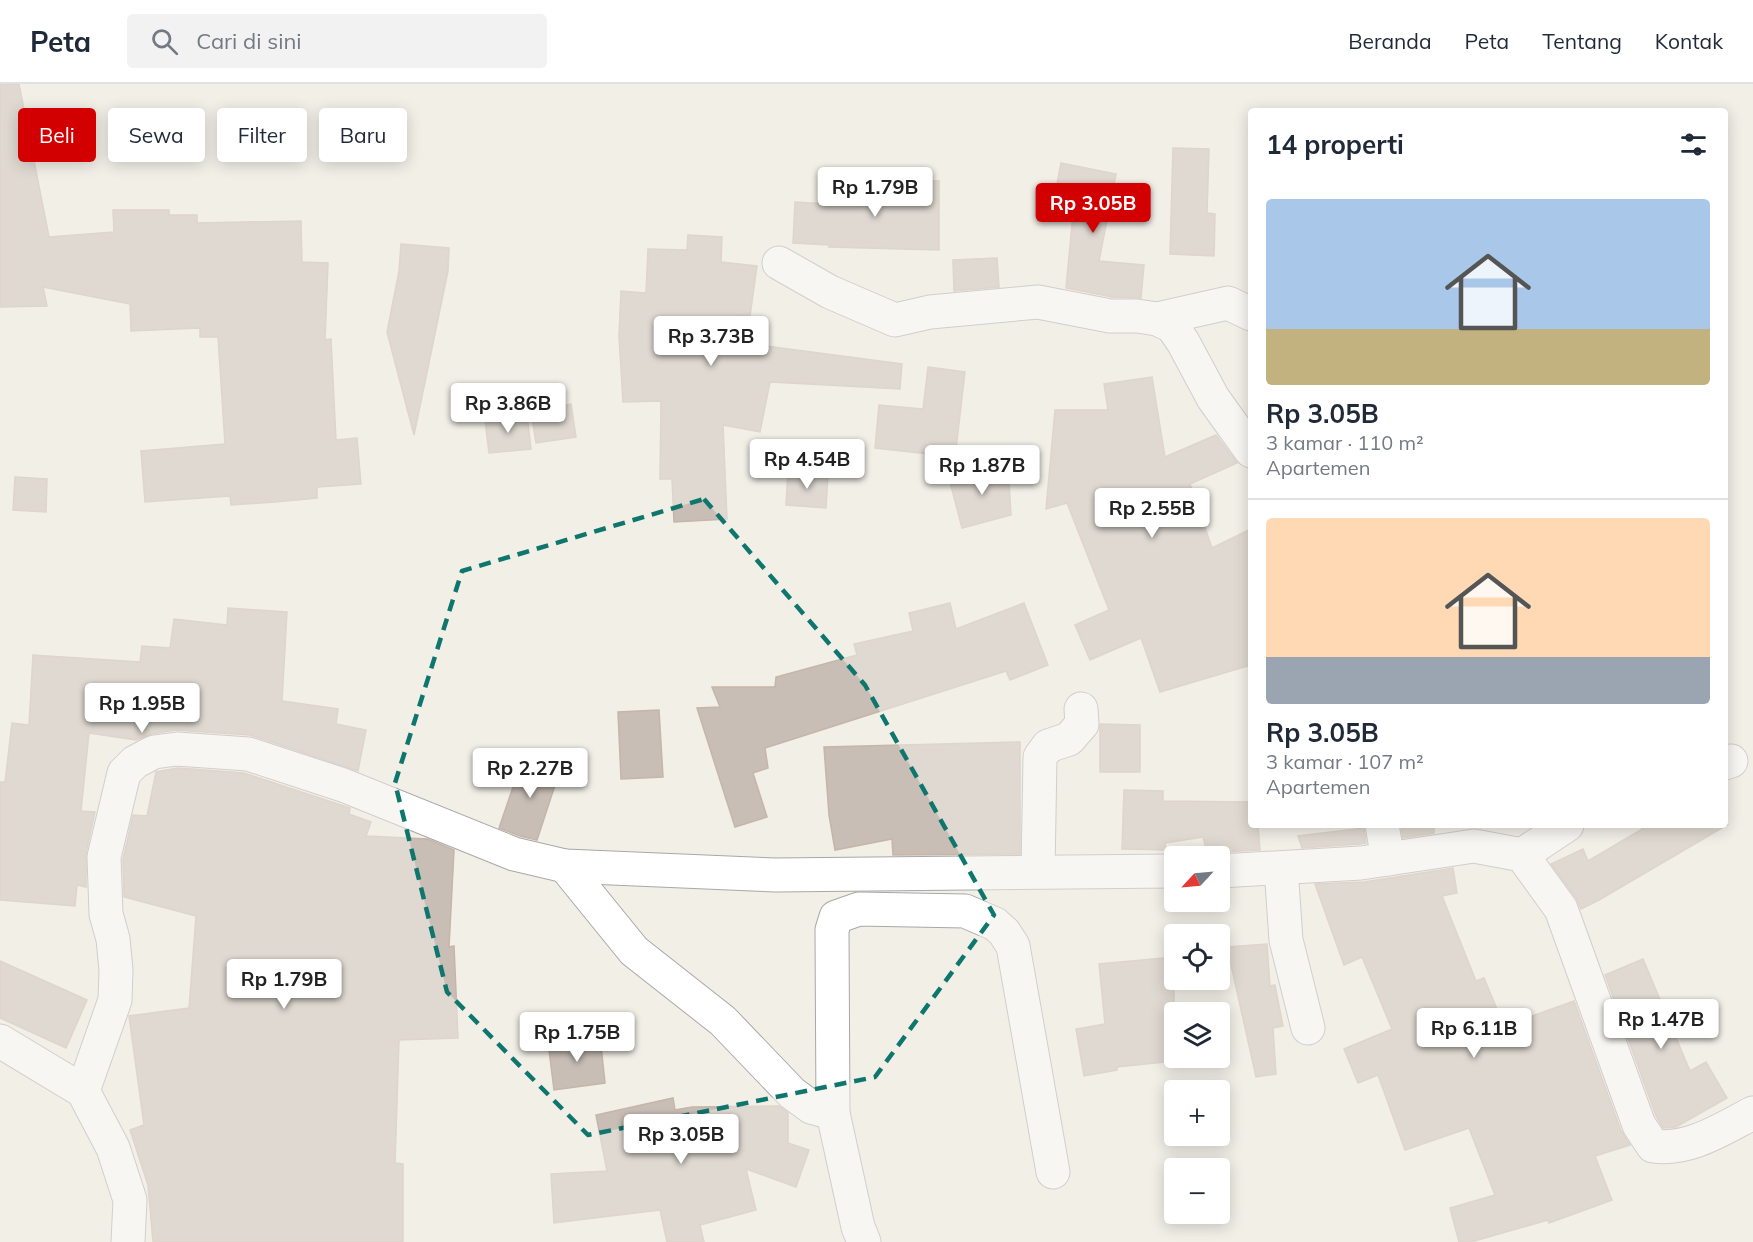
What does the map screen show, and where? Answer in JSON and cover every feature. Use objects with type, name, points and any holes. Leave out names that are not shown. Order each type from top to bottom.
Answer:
[{"type":"street","points":[[779,262],[830,292],[896,320],[930,312],[1038,302],[1110,316],[1157,319],[1172,326],[1213,398],[1248,447]]},
{"type":"street","points":[[1157,319],[1228,303],[1248,313]]},
{"type":"street","points":[[1038,871],[1040,757],[1048,746],[1069,739],[1083,724],[1081,709]]},
{"type":"street","points":[[83,1091],[115,1000],[116,970],[113,939],[106,914],[104,857],[124,773],[135,762],[154,752],[187,749],[249,754],[343,785],[514,854],[565,866],[776,875],[1164,871]]},
{"type":"street","points":[[1383,828],[1388,859]]},
{"type":"street","points":[[1522,855],[1562,828]]},
{"type":"street","points":[[1230,871],[1361,863],[1388,859],[1460,837],[1474,846],[1522,855],[1561,909],[1639,1125],[1653,1146],[1674,1147],[1700,1140],[1753,1113]]},
{"type":"street","points":[[565,866],[634,951],[723,1021],[792,1093],[811,1107],[833,1113]]},
{"type":"street","points":[[1281,868],[1286,939],[1308,1028]]},
{"type":"street","points":[[864,1242],[858,1227],[833,1113],[832,930],[836,917],[859,909],[965,911],[994,924],[1004,932],[1013,946],[1053,1172]]},
{"type":"street","points":[[0,1041],[83,1091],[113,1148],[130,1200],[128,1242]]},
{"type":"highlighted area","points":[[704,499],[865,685],[994,915],[875,1077],[588,1135],[447,992],[395,783],[462,571]]},
{"type":"building","points":[[0,84],[19,84],[24,108],[18,108],[18,162],[34,162],[49,237],[114,232],[113,210],[169,210],[169,215],[197,215],[197,223],[301,221],[302,262],[328,263],[325,340],[331,339],[336,440],[357,438],[361,484],[317,487],[317,498],[275,502],[231,505],[230,496],[145,502],[141,451],[225,444],[218,337],[200,337],[200,328],[131,331],[130,304],[43,287],[47,306],[0,307]]},
{"type":"building","points":[[1173,148],[1209,149],[1207,213],[1215,214],[1214,256],[1170,254]]},
{"type":"building","points":[[1061,163],[1116,174],[1099,261],[1144,265],[1141,298],[1112,297],[1066,288],[1073,214],[1052,210]]},
{"type":"building","points":[[865,181],[939,181],[939,250],[829,247],[830,245],[793,243],[795,202],[830,204],[830,200],[864,201]]},
{"type":"building","points":[[688,235],[722,237],[721,262],[757,266],[750,316],[721,317],[720,340],[902,364],[900,389],[770,382],[760,432],[723,425],[727,519],[674,522],[672,479],[660,479],[661,401],[623,402],[619,336],[621,291],[646,293],[648,249],[687,250]]},
{"type":"building","points":[[401,244],[449,248],[448,271],[414,435],[387,332],[399,271]]},
{"type":"building","points":[[997,258],[999,287],[954,291],[953,260]]},
{"type":"building","points":[[928,367],[965,372],[955,457],[875,448],[879,405],[923,409]]},
{"type":"building","points":[[1152,377],[1165,457],[1216,435],[1237,463],[1190,484],[1212,548],[1248,530],[1248,666],[1160,692],[1141,638],[1090,660],[1075,625],[1109,610],[1067,503],[1046,509],[1055,410],[1108,410],[1104,384]]},
{"type":"building","points":[[571,404],[576,437],[536,443],[531,411]]},
{"type":"building","points":[[527,415],[531,449],[489,453],[485,420]]},
{"type":"building","points":[[1008,465],[1011,515],[962,528],[949,478],[983,470],[984,473]]},
{"type":"building","points":[[788,471],[828,474],[826,508],[786,505]]},
{"type":"building","points":[[15,477],[47,479],[46,512],[13,510]]},
{"type":"building","points":[[950,603],[956,629],[1024,603],[1048,665],[1010,680],[1006,671],[765,748],[768,768],[753,773],[767,817],[735,827],[697,708],[720,707],[712,687],[775,687],[776,677],[857,655],[854,644],[913,631],[909,613]]},
{"type":"building","points":[[228,608],[287,612],[282,701],[338,709],[336,724],[366,730],[358,771],[250,735],[175,730],[151,734],[136,740],[89,733],[81,811],[95,812],[86,853],[86,887],[77,885],[75,906],[0,900],[0,782],[5,782],[12,723],[29,725],[33,655],[140,662],[142,646],[170,648],[174,619],[227,625]]},
{"type":"building","points":[[659,710],[663,777],[621,779],[618,712]]},
{"type":"building","points":[[1100,724],[1140,725],[1140,772],[1100,772]]},
{"type":"building","points":[[1020,742],[1020,854],[893,855],[892,839],[835,850],[829,815],[824,747]]},
{"type":"building","points":[[523,758],[560,770],[537,840],[499,828]]},
{"type":"building","points":[[178,768],[244,773],[350,808],[349,814],[371,822],[366,836],[428,839],[454,850],[449,947],[454,946],[458,1038],[399,1040],[395,1163],[403,1164],[403,1242],[153,1242],[148,1185],[130,1130],[144,1125],[129,1016],[189,1008],[196,916],[124,897],[123,859],[133,815],[147,816],[156,772]]},
{"type":"building","points":[[1124,790],[1163,791],[1163,801],[1248,802],[1248,828],[1258,828],[1260,850],[1230,851],[1230,846],[1205,846],[1203,837],[1165,843],[1164,850],[1122,849]]},
{"type":"building","points":[[1364,828],[1366,843],[1359,844],[1302,848],[1298,836]]},
{"type":"building","points":[[1401,828],[1434,828],[1434,833],[1403,838]]},
{"type":"building","points":[[1644,828],[1722,828],[1581,909],[1576,898],[1551,864],[1583,849],[1588,861]]},
{"type":"building","points":[[1453,868],[1457,893],[1442,896],[1476,981],[1484,978],[1504,1026],[1574,1001],[1621,1131],[1630,1145],[1595,1156],[1612,1200],[1549,1223],[1548,1220],[1471,1242],[1459,1242],[1450,1208],[1495,1195],[1469,1128],[1405,1150],[1378,1075],[1358,1083],[1344,1049],[1392,1029],[1362,957],[1344,965],[1315,884],[1364,882]]},
{"type":"building","points":[[1267,944],[1270,986],[1275,985],[1283,1026],[1273,1028],[1276,1074],[1256,1077],[1230,960],[1230,947]]},
{"type":"building","points":[[1164,958],[1164,990],[1174,990],[1174,1002],[1164,1002],[1164,1062],[1117,1067],[1117,1070],[1084,1076],[1076,1029],[1105,1024],[1099,964]]},
{"type":"building","points":[[1643,959],[1690,1071],[1706,1062],[1727,1098],[1676,1127],[1663,1128],[1656,1116],[1605,975]]},
{"type":"building","points":[[0,961],[87,1000],[66,1048],[0,1018]]},
{"type":"building","points":[[600,1036],[605,1083],[554,1090],[548,1042]]},
{"type":"building","points":[[673,1098],[675,1110],[692,1107],[779,1106],[788,1113],[788,1143],[809,1150],[796,1187],[746,1169],[756,1210],[700,1225],[704,1242],[667,1242],[660,1210],[554,1223],[551,1174],[607,1171],[596,1115]]}]
